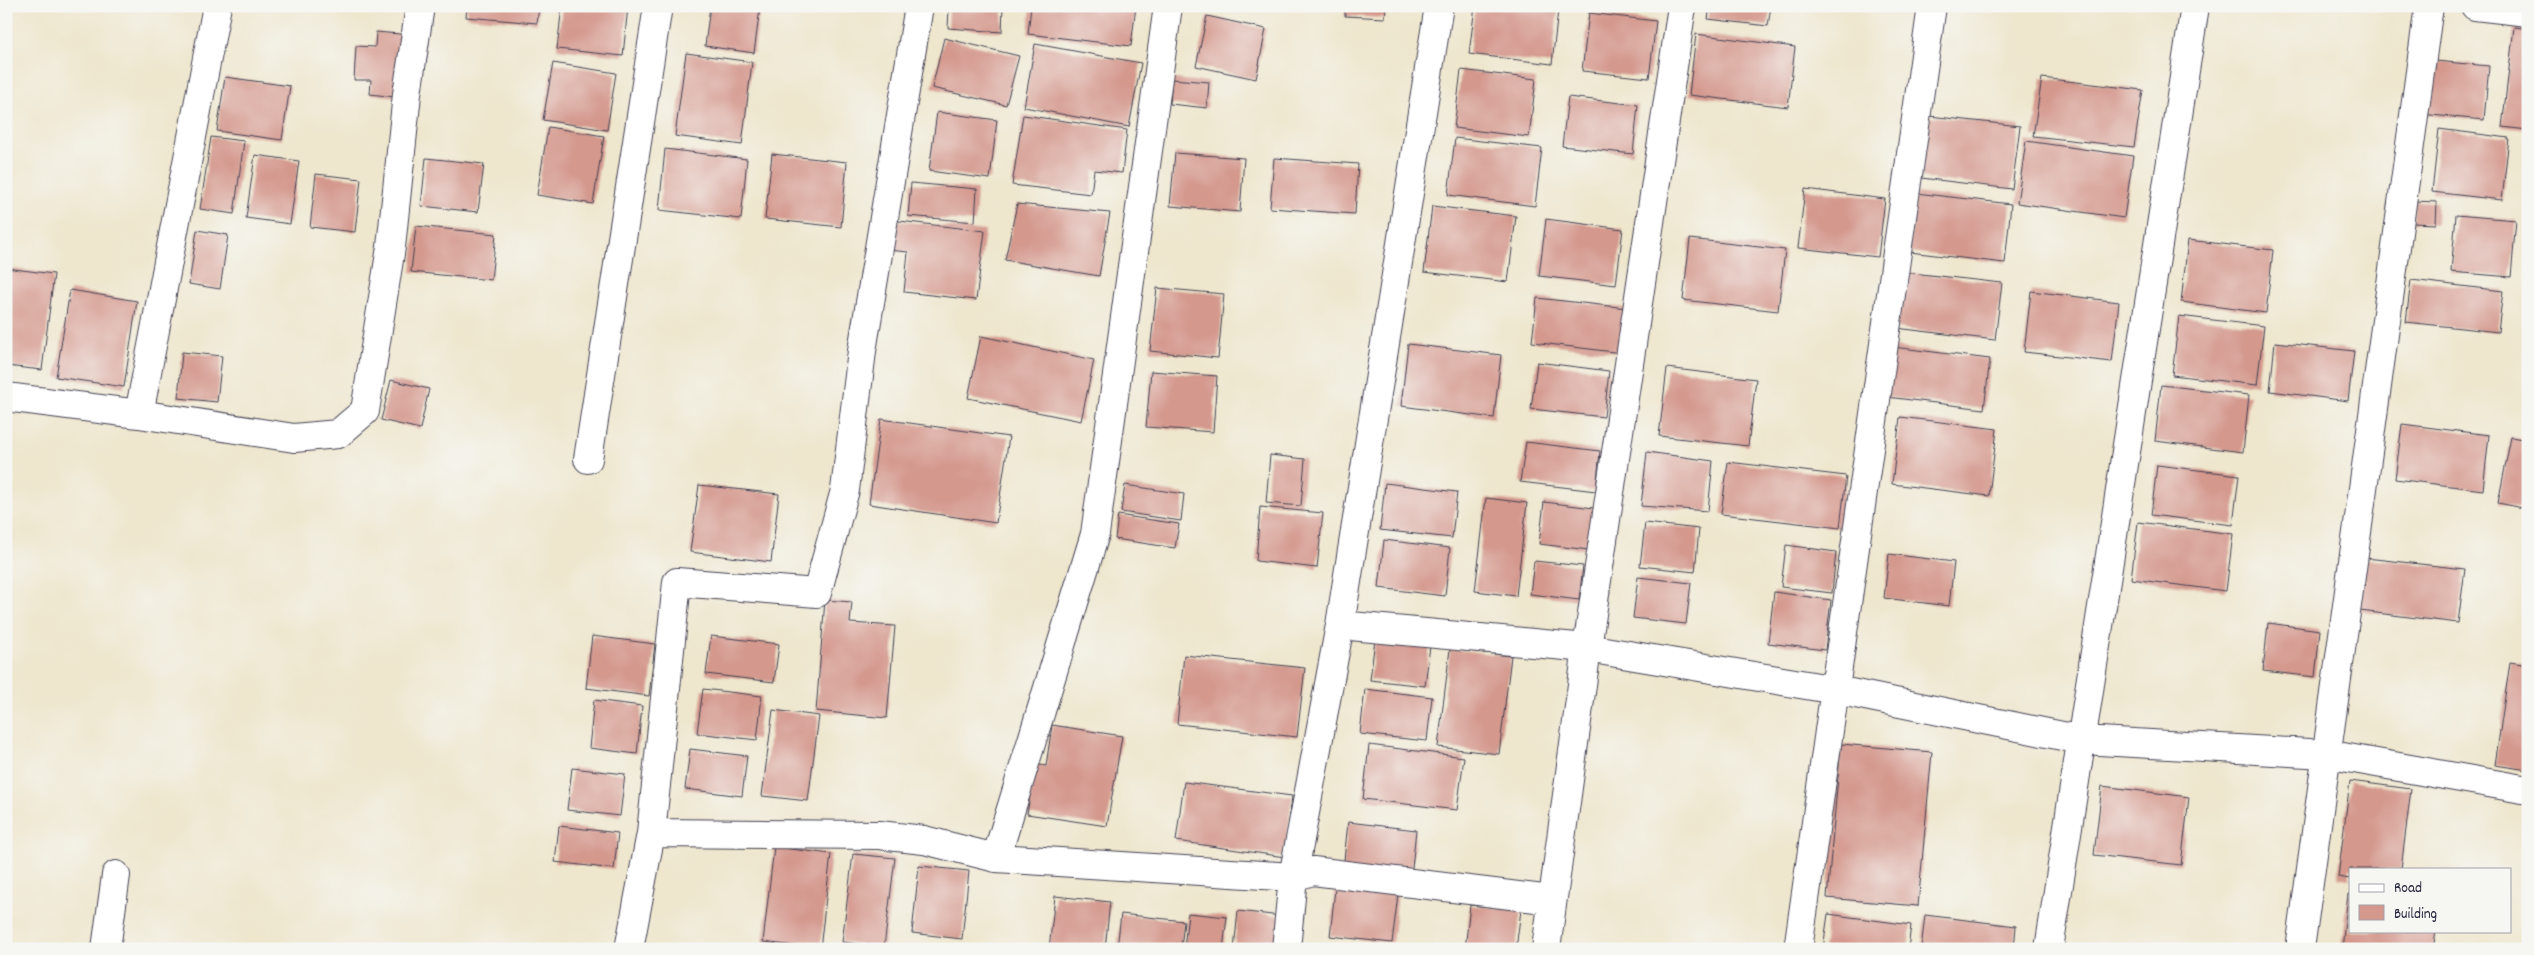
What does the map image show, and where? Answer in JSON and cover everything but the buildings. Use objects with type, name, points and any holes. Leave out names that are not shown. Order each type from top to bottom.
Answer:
[{"type":"street","points":[[139,414],[217,6]]},
{"type":"street","points":[[6,397],[139,414],[294,438],[338,434],[365,411],[391,247],[407,94],[420,6]]},
{"type":"street","points":[[588,459],[658,6]]},
{"type":"street","points":[[630,949],[651,833],[677,582],[818,593],[845,490],[862,351],[919,6]]},
{"type":"street","points":[[996,858],[1095,534],[1168,6]]},
{"type":"street","points":[[1286,949],[1293,877],[1340,625],[1439,6]]},
{"type":"street","points":[[1546,949],[1587,648],[1682,6]]},
{"type":"street","points":[[1798,949],[1932,6]]},
{"type":"street","points":[[2049,949],[2195,6]]},
{"type":"street","points":[[2300,949],[2430,6]]},
{"type":"street","points":[[2475,6],[2528,12]]},
{"type":"street","points":[[1340,625],[1587,648],[1836,690],[2082,740],[2326,754],[2528,790]]},
{"type":"street","points":[[651,833],[879,835],[924,840],[996,858],[1293,877],[1313,872],[1552,900]]},
{"type":"street","points":[[106,949],[116,875]]}]
